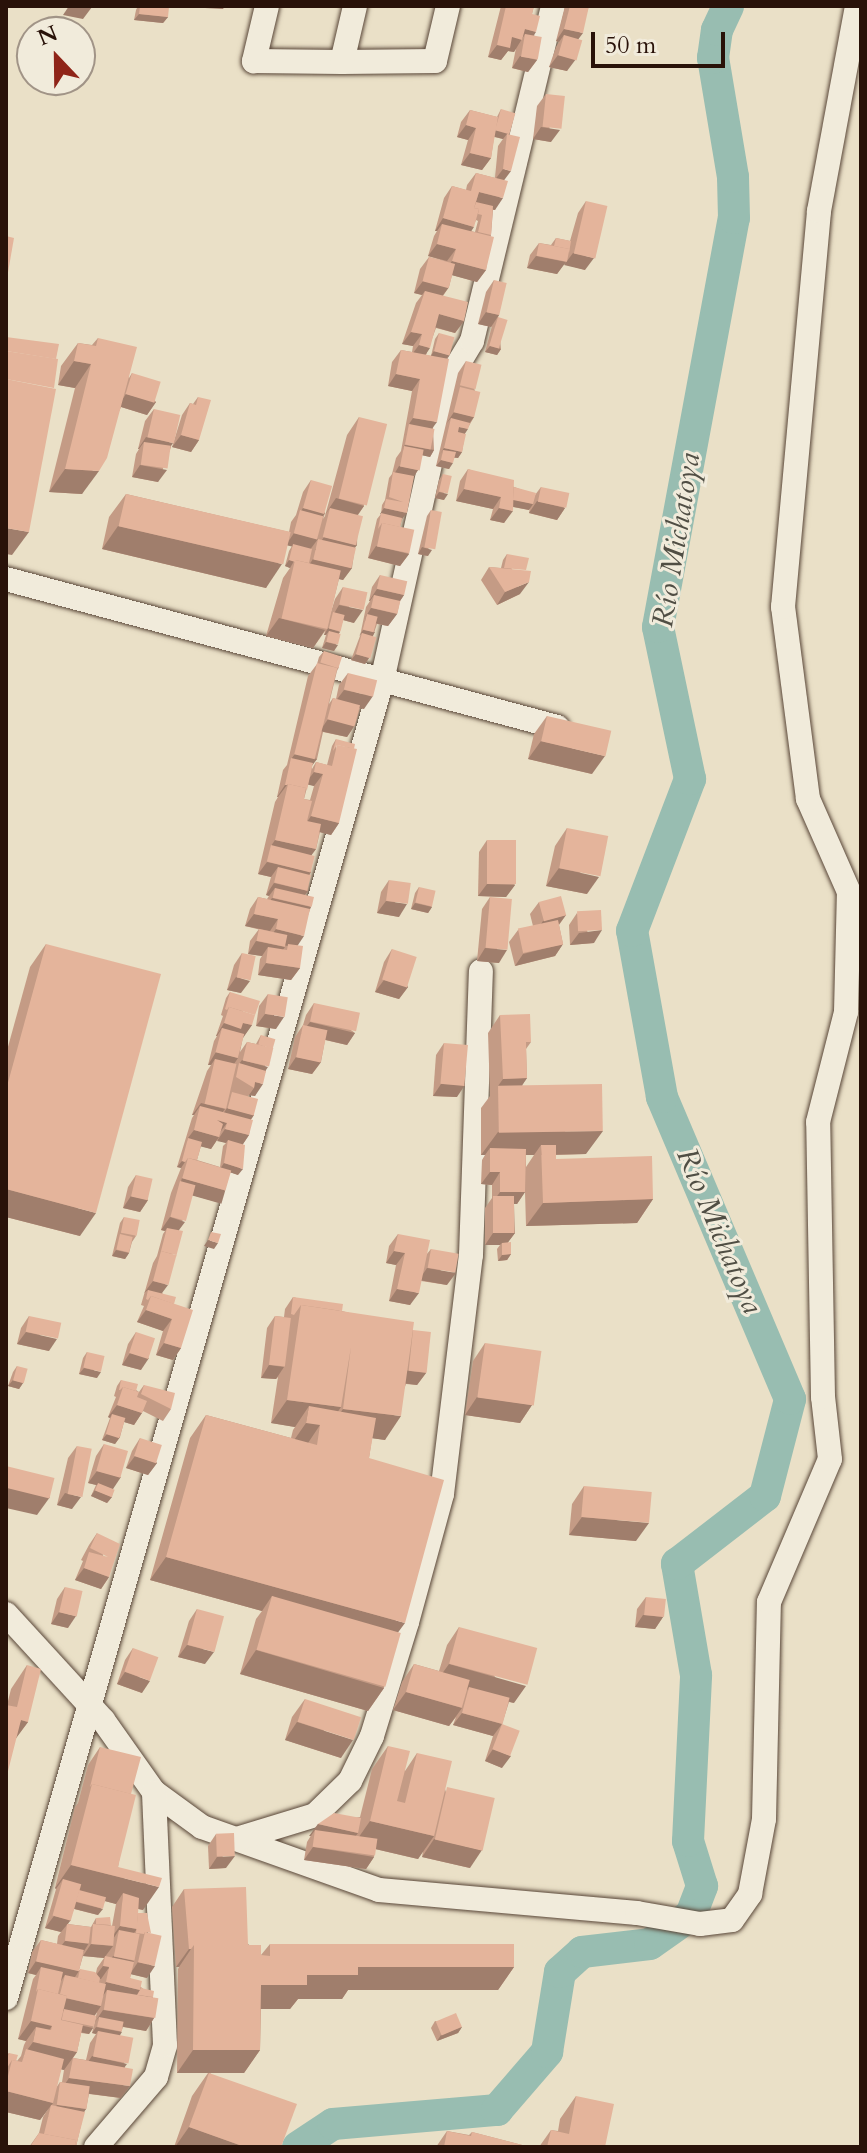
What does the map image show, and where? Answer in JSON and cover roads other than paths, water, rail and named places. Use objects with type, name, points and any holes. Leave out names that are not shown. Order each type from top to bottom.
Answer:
[{"type":"street","points":[[267,6],[254,61],[435,61],[448,6]]},
{"type":"street","points":[[342,62],[355,6]]},
{"type":"street","points":[[6,1998],[87,1702],[382,681],[443,406],[454,371],[472,341],[553,6]]},
{"type":"street","points":[[6,1614],[87,1702],[154,1792],[202,1827],[379,1890],[637,1913],[700,1924],[732,1920],[750,1894],[764,1819],[769,1602],[830,1459],[823,1397],[818,1122],[846,1012],[849,892],[808,799],[783,607],[819,211],[857,6]]},
{"type":"street","points":[[6,579],[557,727]]},
{"type":"street","points":[[240,1838],[315,1815],[350,1781],[372,1736],[415,1594],[442,1494],[471,1255],[481,971]]},
{"type":"street","points":[[96,2147],[156,2077],[165,2045],[154,1792]]},
{"type":"waterway","name":"Río Michatoya","points":[[298,2147],[333,2124],[497,2110],[547,2052],[560,1972],[582,1952],[650,1944],[691,1915],[702,1886],[688,1841],[696,1675],[677,1564],[765,1496],[790,1399],[662,1097],[632,931],[690,779],[658,627],[734,218],[733,177],[713,58],[717,30],[728,6]]}]
